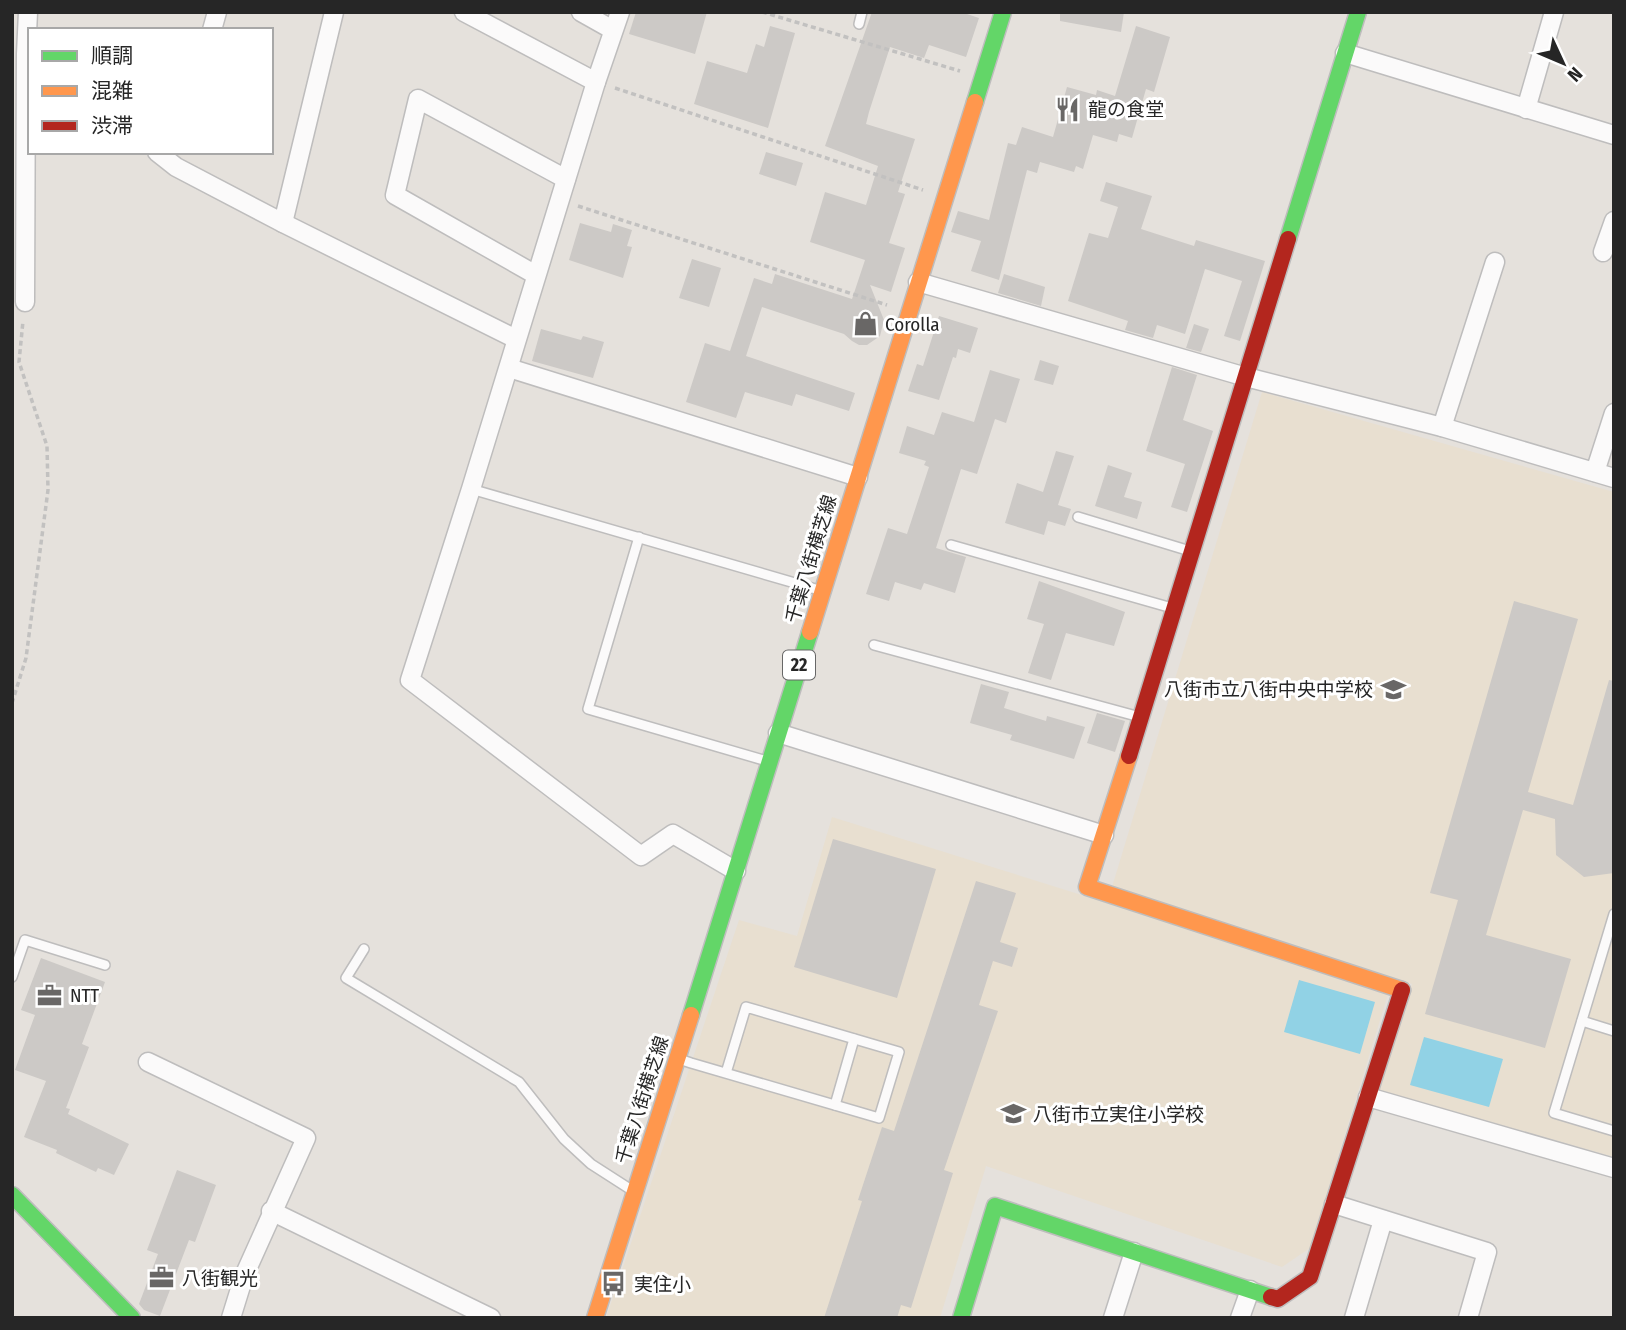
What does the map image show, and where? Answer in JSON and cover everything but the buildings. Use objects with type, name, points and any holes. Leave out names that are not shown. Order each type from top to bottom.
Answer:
[{"type":"street","points":[[25,302],[28,12]]},
{"type":"street","points":[[283,223],[334,12]]},
{"type":"street","points":[[464,12],[596,82]]},
{"type":"street","points":[[581,12],[613,30]]},
{"type":"street","points":[[620,12],[410,680],[641,856],[673,834],[736,871]]},
{"type":"street","name":"千葉八街横芝線","points":[[595,1318],[1003,12]]},
{"type":"street","points":[[961,1318],[995,1206],[1279,1299],[1310,1277],[1402,989],[1087,887],[1142,717],[1173,608],[1358,12]]},
{"type":"street","points":[[1526,109],[1554,12]]},
{"type":"street","points":[[1345,53],[1614,135]]},
{"type":"street","points":[[536,275],[396,195],[418,99],[566,179]]},
{"type":"street","points":[[178,160],[283,223],[516,339]]},
{"type":"street","points":[[1603,252],[1614,221]]},
{"type":"street","points":[[1442,427],[1495,262]]},
{"type":"street","points":[[918,282],[1246,377],[1442,427],[1614,478]]},
{"type":"street","points":[[509,368],[858,477]]},
{"type":"street","points":[[1595,472],[1614,413]]},
{"type":"street","points":[[778,733],[1104,835]]},
{"type":"street","points":[[148,1062],[306,1138],[271,1211],[244,1276],[231,1318]]},
{"type":"street","points":[[1368,1097],[1614,1168]]},
{"type":"street","points":[[12,1195],[132,1318]]},
{"type":"street","points":[[1334,1204],[1487,1252],[1468,1318]]},
{"type":"street","points":[[271,1211],[491,1318]]},
{"type":"street","points":[[1354,1318],[1383,1220]]},
{"type":"street","points":[[1113,1318],[1135,1252]]},
{"type":"street","points":[[1240,1318],[1250,1290]]},
{"type":"lane","points":[[859,24],[862,12]]},
{"type":"lane","points":[[471,489],[823,590]]},
{"type":"lane","points":[[1078,517],[1191,551]]},
{"type":"lane","points":[[639,537],[588,709],[769,762]]},
{"type":"lane","points":[[951,545],[1173,608]]},
{"type":"lane","points":[[874,645],[1142,717]]},
{"type":"lane","points":[[1614,915],[1554,1113],[1614,1131]]},
{"type":"lane","points":[[12,977],[25,940],[105,965]]},
{"type":"lane","points":[[364,948],[346,978],[519,1082],[564,1139],[591,1164],[635,1192]]},
{"type":"lane","points":[[677,1059],[879,1118],[898,1052],[746,1007],[726,1073]]},
{"type":"lane","points":[[1582,1021],[1614,1031]]},
{"type":"lane","points":[[835,1105],[855,1039]]},
{"type":"path","points":[[762,12],[983,78]]},
{"type":"path","points":[[596,82],[945,198]]},
{"type":"path","points":[[559,200],[909,313]]},
{"type":"path","points":[[12,703],[26,658],[47,490],[47,446],[19,362],[25,302]]},
{"type":"path","points":[[12,356],[19,362]]},
{"type":"shaded area","name":"八街市立八街中央中学校","points":[[1262,392],[1614,492],[1614,1157],[1377,1090],[1412,984],[1112,887]]},
{"type":"shaded area","name":"八街市立実住小学校","points":[[832,817],[1389,991],[1310,1248],[1282,1267],[986,1166],[940,1318],[606,1318],[739,920],[797,936]]},
{"type":"water","points":[[1299,980],[1375,1002],[1360,1054],[1284,1032]]},
{"type":"water","points":[[1424,1037],[1503,1059],[1489,1107],[1410,1085]]},
{"type":"traffic: fast","points":[[975,102],[1003,12]]},
{"type":"traffic: fast","points":[[1288,239],[1358,12]]},
{"type":"traffic: fast","points":[[691,1015],[810,632]]},
{"type":"traffic: fast","points":[[12,1195],[132,1318]]},
{"type":"traffic: fast","points":[[961,1318],[995,1206],[1271,1297]]},
{"type":"traffic: slow","points":[[810,632],[975,102]]},
{"type":"traffic: slow","points":[[1129,756],[1087,887],[1402,990]]},
{"type":"traffic: slow","points":[[595,1318],[691,1015]]},
{"type":"traffic: jam","points":[[1129,756],[1288,239]]},
{"type":"traffic: jam","points":[[1271,1297],[1278,1299],[1310,1277],[1402,990]]},
{"type":"place","name":"龍の食堂","points":[[1068,109]]},
{"type":"place","name":"Corolla","points":[[865,324]]},
{"type":"place","name":"八街市立八街中央中学校","points":[[1393,689]]},
{"type":"place","name":"NTT","points":[[50,995]]},
{"type":"place","name":"八街市立実住小学校","points":[[1013,1114]]},
{"type":"place","name":"八街観光","points":[[162,1278]]},
{"type":"place","name":"実住小","points":[[614,1284]]}]
